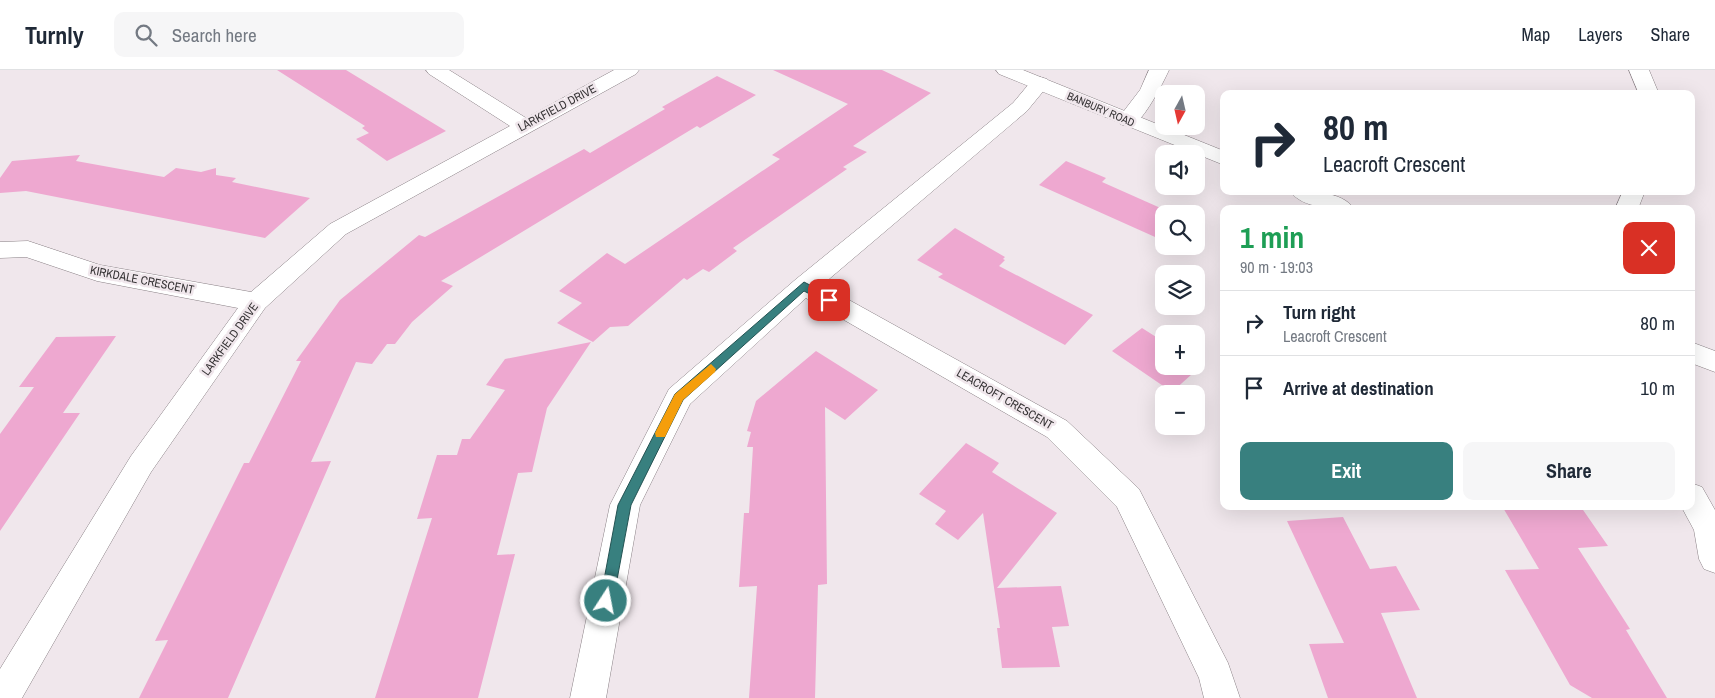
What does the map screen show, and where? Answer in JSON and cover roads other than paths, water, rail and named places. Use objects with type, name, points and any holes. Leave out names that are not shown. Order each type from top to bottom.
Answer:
[{"type":"street","points":[[436,70],[524,126]]},
{"type":"street","name":"LARKFIELD DRIVE","points":[[2,698],[141,464],[256,302],[338,229],[629,70]]},
{"type":"street","name":"BANBURY ROAD","points":[[1006,70],[1220,158]]},
{"type":"street","points":[[1127,120],[1149,91],[1159,70]]},
{"type":"street","points":[[1639,70],[1647,90]]},
{"type":"street","points":[[588,698],[625,505],[679,397],[804,286],[1020,108],[1040,84]]},
{"type":"street","points":[[1311,195],[1334,205]]},
{"type":"street","name":"KIRKDALE CRESCENT","points":[[0,250],[28,249],[97,273],[256,302]]},
{"type":"street","name":"LEACROFT CRESCENT","points":[[804,286],[1057,429],[1128,498],[1216,675],[1222,698]]},
{"type":"street","points":[[1695,354],[1715,362]]},
{"type":"street","points":[[1695,502],[1712,530],[1715,559]]}]
